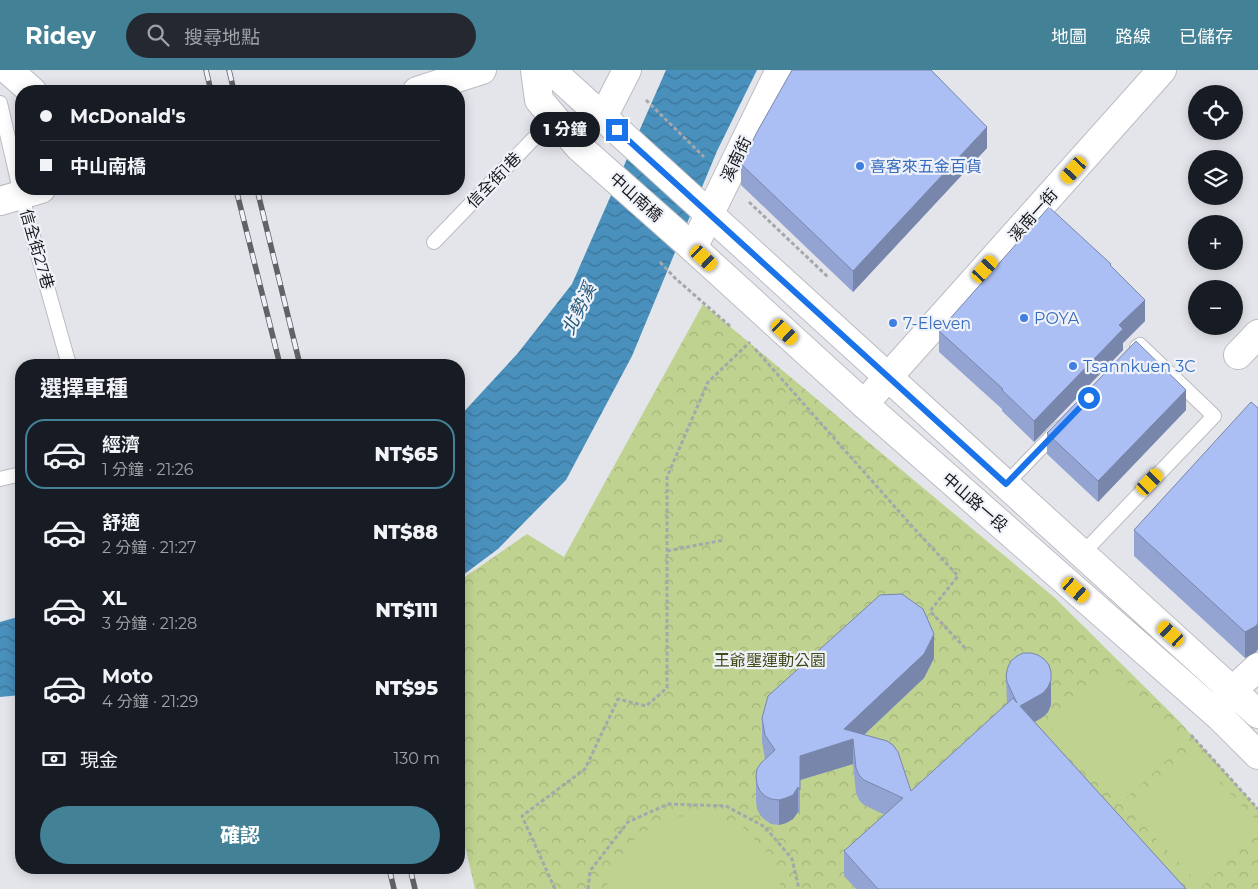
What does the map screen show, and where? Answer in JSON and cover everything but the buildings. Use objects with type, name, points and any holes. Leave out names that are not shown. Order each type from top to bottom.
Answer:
[{"type":"street","points":[[8,70],[25,85]]},
{"type":"street","points":[[436,85],[482,70]]},
{"type":"street","name":"中山南橋","points":[[535,70],[538,100],[579,147],[693,248]]},
{"type":"street","points":[[551,70],[709,214]]},
{"type":"street","name":"溪南街","points":[[693,248],[780,70]]},
{"type":"street","name":"溪南一街","points":[[864,404],[1162,70]]},
{"type":"street","points":[[603,117],[625,74]]},
{"type":"street","name":"中山路一段","points":[[709,214],[1258,714]]},
{"type":"street","name":"中山路一段","points":[[693,248],[864,404],[1214,711],[1258,755]]},
{"type":"street","points":[[1238,355],[1258,334]]},
{"type":"street","points":[[1214,711],[1232,690],[1258,667]]},
{"type":"lane","name":"信全街27巷","points":[[0,103],[15,169]]},
{"type":"lane","name":"信全街1巷","points":[[434,242],[553,117]]},
{"type":"lane","name":"信全街27巷","points":[[21,195],[67,359]]},
{"type":"lane","points":[[1082,554],[1214,416],[1140,345],[1126,359]]},
{"type":"lane","points":[[1006,484],[1072,415]]},
{"type":"lane","points":[[0,479],[15,475]]},
{"type":"path","points":[[625,74],[706,159]]},
{"type":"path","points":[[748,202],[831,280]]},
{"type":"path","points":[[555,889],[522,816],[585,768],[618,699],[646,706],[667,688],[667,477],[708,382],[772,320]]},
{"type":"path","points":[[750,342],[911,526],[958,576],[930,612],[966,649]]},
{"type":"path","points":[[667,551],[724,540]]},
{"type":"path","points":[[588,889],[590,871],[628,822],[668,804],[726,806],[765,827],[792,859],[799,889]]},
{"type":"green space","name":"王爺壟運動公園","points":[[703,304],[1055,598],[1179,721],[1258,809],[1258,889],[475,889],[465,846],[465,577],[527,534],[564,557]]},
{"type":"green space","points":[[1110,665],[1184,744],[1122,802],[1048,724]]},
{"type":"green space","points":[[1190,751],[1258,823],[1258,834],[1202,887],[1128,809]]},
{"type":"green space","points":[[711,815],[743,827],[775,861],[781,889],[606,889],[611,868],[637,836],[671,817]]},
{"type":"water","name":"北勢溪","points":[[666,70],[757,70],[717,151],[632,356],[566,480],[498,549],[465,574],[465,410],[518,353],[572,284]]},
{"type":"water","points":[[15,618],[15,696],[0,697],[0,622]]},
{"type":"railway","points":[[206,70],[210,85]]},
{"type":"railway","points":[[229,70],[233,85]]},
{"type":"railway","points":[[238,195],[278,359]]},
{"type":"railway","points":[[258,195],[299,359]]},
{"type":"railway","points":[[390,874],[394,889]]},
{"type":"railway","points":[[411,874],[415,889]]},
{"type":"place","name":"喜客來五金百貨","points":[[860,166]]},
{"type":"place","name":"POYA","points":[[1024,318]]},
{"type":"place","name":"7-Eleven","points":[[893,323]]},
{"type":"place","name":"Tsannkuen 3C","points":[[1073,366]]},
{"type":"route","points":[[617,130],[1006,484],[1089,398]]}]
